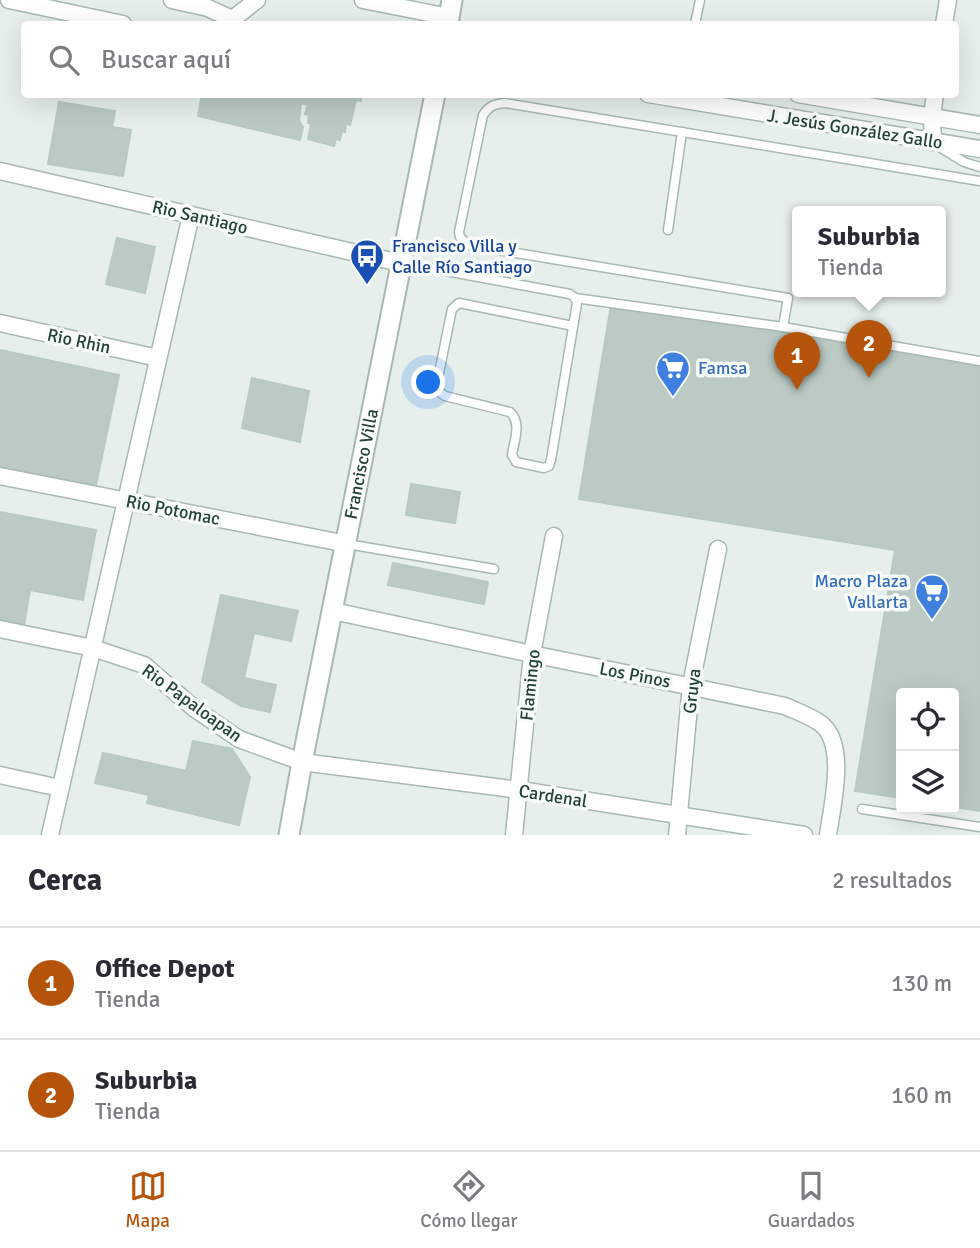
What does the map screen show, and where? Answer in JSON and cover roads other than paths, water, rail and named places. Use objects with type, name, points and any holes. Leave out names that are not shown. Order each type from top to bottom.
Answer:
[{"type":"street","points":[[9,0],[109,21]]},
{"type":"street","points":[[172,0],[208,8],[228,21]]},
{"type":"street","points":[[230,21],[257,0]]},
{"type":"street","points":[[363,0],[450,14]]},
{"type":"street","points":[[944,21],[948,0]]},
{"type":"street","name":"Francisco Villa","points":[[289,835],[434,98]]},
{"type":"street","name":"J. Jesús González Gallo","points":[[688,98],[980,149]]},
{"type":"street","name":"J. Jesús González Gallo","points":[[822,98],[980,125]]},
{"type":"street","points":[[933,142],[934,98]]},
{"type":"street","name":"Rio Santiago","points":[[0,171],[400,263]]},
{"type":"street","points":[[50,835],[191,215]]},
{"type":"street","name":"Rio Rhin","points":[[0,323],[158,358]]},
{"type":"street","name":"Rio Potomac","points":[[0,476],[347,544]]},
{"type":"street","name":"Flamingo","points":[[514,835],[532,654],[554,536]]},
{"type":"street","name":"Gruya","points":[[677,835],[691,685],[718,549]]},
{"type":"street","name":"Los Pinos","points":[[333,611],[785,706],[822,724],[834,745],[838,767],[828,835]]},
{"type":"street","name":"Rio Papaloapan","points":[[0,629],[93,648],[144,665],[195,709],[239,739],[302,762]]},
{"type":"street","name":"Cardenal","points":[[302,762],[520,790],[804,835]]},
{"type":"street","points":[[0,775],[60,788]]},
{"type":"lane","points":[[696,21],[700,0]]},
{"type":"lane","points":[[783,327],[788,298],[468,245],[460,237],[483,115],[487,108],[505,103],[980,181]]},
{"type":"lane","points":[[668,230],[682,132]]},
{"type":"lane","points":[[933,142],[964,162],[980,167]]},
{"type":"lane","points":[[400,263],[570,294],[575,298],[979,358]]},
{"type":"lane","points":[[573,326],[455,304],[437,383],[438,391],[445,396],[510,412],[516,421],[513,459],[544,468],[549,466],[577,303],[575,298]]},
{"type":"lane","points":[[347,544],[494,569]]},
{"type":"lane","points":[[862,809],[980,827]]},
{"type":"place","name":"Francisco Villa y Calle Río Santiago","points":[[367,286]]},
{"type":"place","name":"Suburbia","points":[[869,378]]},
{"type":"place","name":"Office Depot","points":[[797,390]]},
{"type":"place","name":"Famsa","points":[[673,398]]},
{"type":"place","name":"Macro Plaza Vallarta","points":[[932,621]]}]
